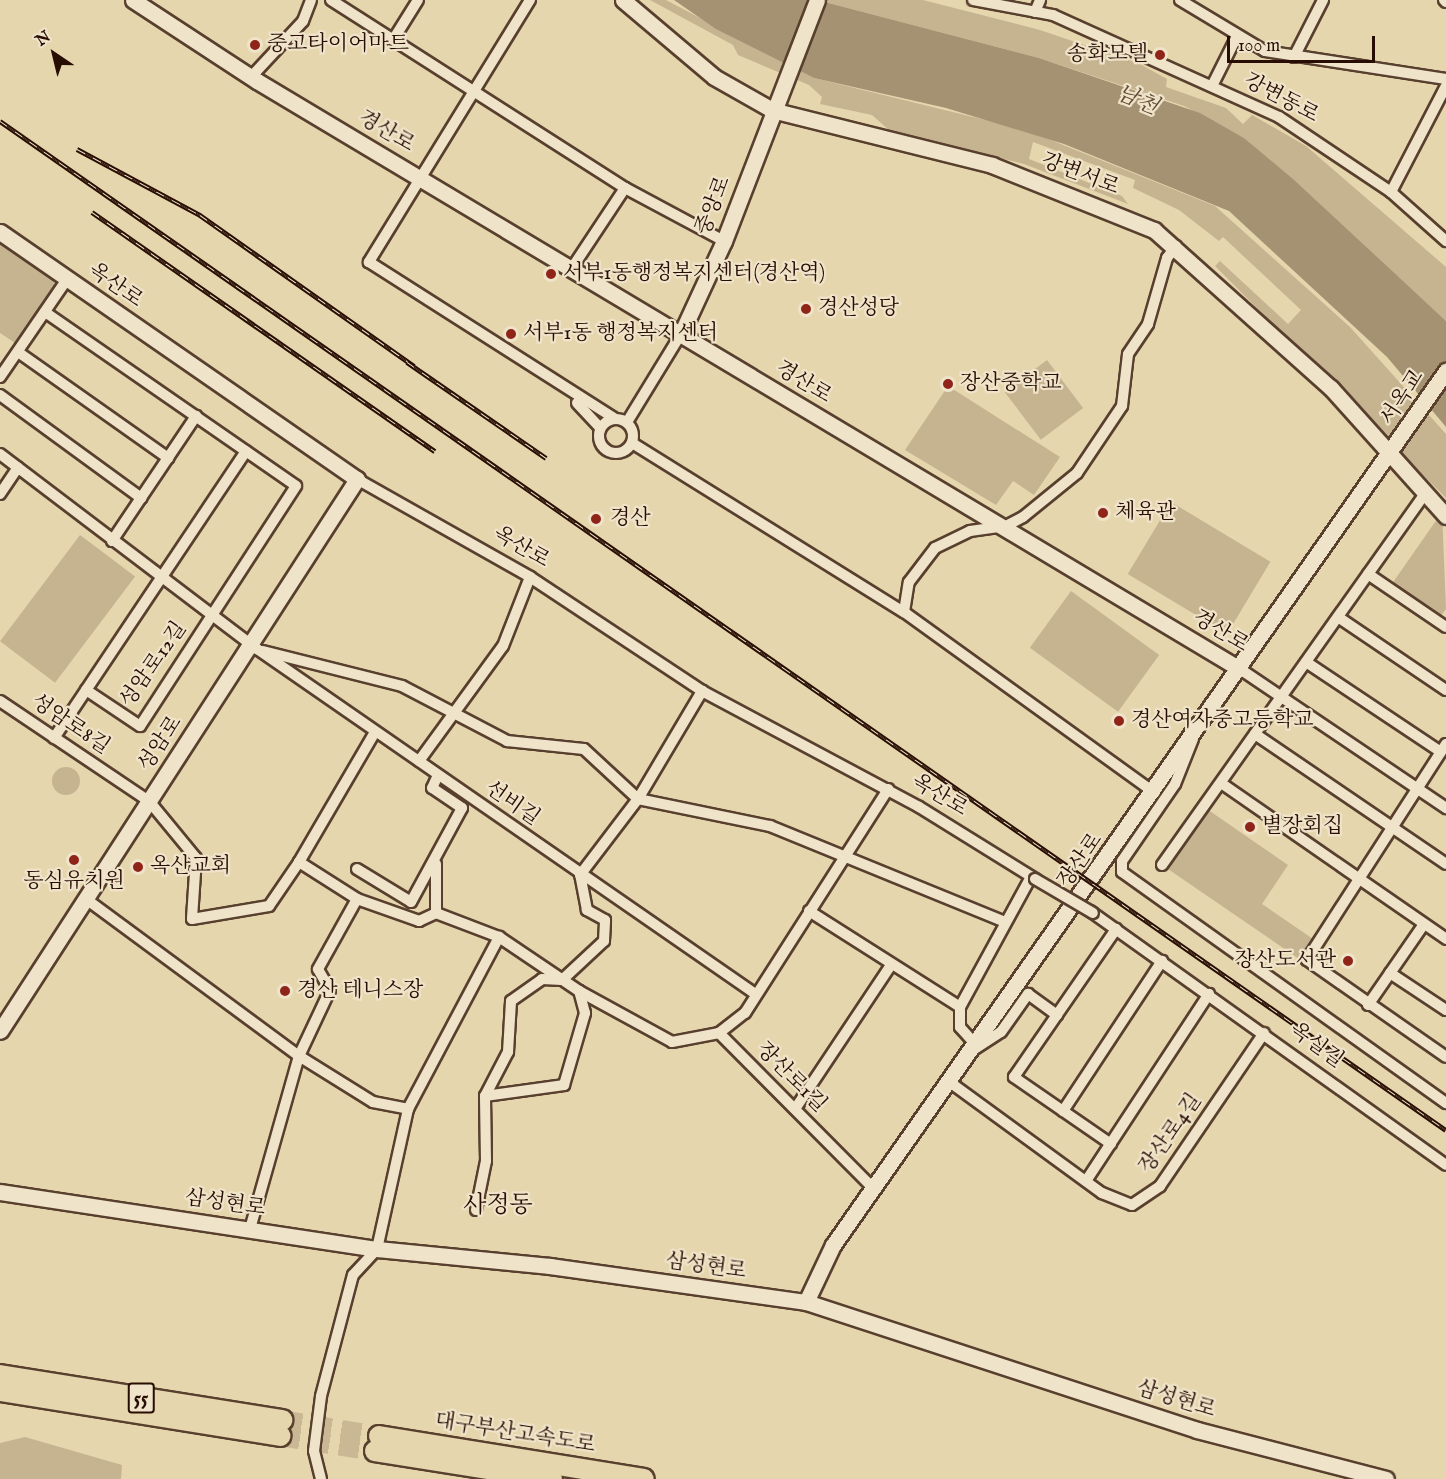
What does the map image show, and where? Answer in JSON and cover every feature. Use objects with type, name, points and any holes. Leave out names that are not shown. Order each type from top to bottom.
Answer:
[{"type":"highway","name":"55","points":[[0,1375],[281,1428],[0,1391]]},
{"type":"highway","name":"대구부산고속도로","points":[[552,1479],[377,1444],[644,1479]]},
{"type":"street","name":"경산로","points":[[134,0],[251,77],[1006,526],[1240,669],[1446,808]]},
{"type":"street","points":[[251,77],[303,21],[311,0]]},
{"type":"street","points":[[331,0],[625,188],[724,242]]},
{"type":"street","points":[[393,40],[418,0]]},
{"type":"street","points":[[530,0],[424,178],[369,262],[558,388],[614,418],[627,422]]},
{"type":"street","name":"강변서로","points":[[623,0],[714,77],[772,110],[1011,172],[1130,216],[1176,246],[1394,450],[1446,516]]},
{"type":"street","name":"중앙로","points":[[681,334],[724,242],[779,90],[817,0]]},
{"type":"street","name":"강변동로","points":[[973,0],[1035,12],[1212,86],[1279,117],[1391,192],[1446,241]]},
{"type":"street","points":[[1035,12],[1040,0]]},
{"type":"street","points":[[1180,0],[1265,51],[1446,79]]},
{"type":"street","points":[[1294,57],[1323,0]]},
{"type":"street","points":[[1212,86],[1237,36]]},
{"type":"street","points":[[1391,192],[1446,86]]},
{"type":"street","points":[[573,268],[625,188]]},
{"type":"street","name":"옥산로","points":[[0,232],[357,479],[530,577],[702,691],[888,789],[1092,912]]},
{"type":"street","points":[[904,612],[909,582],[934,548],[970,531],[1006,526],[1064,488],[1120,411],[1128,354],[1148,324],[1167,258],[1176,246]]},
{"type":"street","points":[[0,377],[68,279]]},
{"type":"street","points":[[45,312],[246,451]]},
{"type":"street","points":[[681,334],[627,422],[632,443],[904,612],[1155,793]]},
{"type":"street","points":[[18,352],[168,458]]},
{"type":"street","name":"서옥교","points":[[1394,450],[1446,371]]},
{"type":"street","points":[[558,388],[600,428]]},
{"type":"street","points":[[0,395],[141,498]]},
{"type":"street","points":[[112,541],[196,416]]},
{"type":"street","points":[[600,428],[614,418]]},
{"type":"street","points":[[600,428],[599,442],[607,451],[618,453],[632,443]]},
{"type":"street","name":"장산로","points":[[806,1302],[833,1245],[951,1083],[1394,450]]},
{"type":"street","name":"성암로12길","points":[[246,451],[296,486],[140,726],[86,690],[246,451]]},
{"type":"street","name":"성암로12길","points":[[0,454],[253,647]]},
{"type":"street","points":[[0,494],[18,467]]},
{"type":"street","name":"성암로","points":[[0,1031],[149,801],[253,647],[357,479]]},
{"type":"street","points":[[1162,865],[1426,492]]},
{"type":"street","points":[[1368,574],[1446,627]]},
{"type":"street","points":[[419,761],[503,645],[530,577]]},
{"type":"street","points":[[1338,617],[1446,690]]},
{"type":"street","points":[[253,647],[402,686],[507,741],[584,748],[639,800],[770,826],[846,853],[1005,922]]},
{"type":"street","name":"선비길","points":[[253,647],[754,993]]},
{"type":"street","points":[[1306,662],[1443,748],[1357,878],[1307,960],[1368,1005],[1446,1057]]},
{"type":"street","points":[[54,738],[86,690]]},
{"type":"street","points":[[477,1210],[486,1161],[485,1096],[508,1052],[511,1001],[542,978],[562,980],[604,941],[605,920],[587,910],[580,875],[639,800],[702,691]]},
{"type":"street","name":"성암로8길","points":[[0,701],[149,801],[196,858],[192,919],[269,906],[299,862]]},
{"type":"street","points":[[375,732],[299,862],[357,899],[419,921],[436,913],[499,936],[579,991],[672,1042],[719,1033],[745,1012],[754,993],[888,789]]},
{"type":"street","points":[[1255,734],[1446,864]]},
{"type":"street","points":[[1195,735],[1176,784],[1122,861],[1122,872],[1446,1103]]},
{"type":"street","points":[[357,869],[411,902],[436,864],[462,808],[432,788],[438,775]]},
{"type":"street","points":[[1221,783],[1446,939]]},
{"type":"street","points":[[436,864],[436,913]]},
{"type":"street","points":[[1033,878],[1005,922],[960,1007],[960,1027],[975,1047],[1001,1032],[1028,994],[1057,1015]]},
{"type":"street","points":[[86,899],[299,1056],[373,1102],[408,1109]]},
{"type":"street","points":[[250,1229],[299,1056],[330,990],[318,969],[357,899]]},
{"type":"street","points":[[809,911],[960,1007]]},
{"type":"street","name":"옥실길","points":[[1092,912],[1446,1165]]},
{"type":"street","points":[[1368,1005],[1424,924]]},
{"type":"street","points":[[1111,1144],[1014,1077],[1116,929]]},
{"type":"street","points":[[321,1479],[314,1451],[321,1396],[353,1275],[377,1249],[408,1109],[499,936]]},
{"type":"street","points":[[1063,1111],[1162,961]]},
{"type":"street","points":[[795,1109],[891,965]]},
{"type":"street","points":[[1390,973],[1446,1010]]},
{"type":"street","points":[[485,1096],[564,1085],[585,1013],[579,991]]},
{"type":"street","name":"장산로4길","points":[[1086,1181],[1209,994]]},
{"type":"street","name":"장산로1길","points":[[719,1033],[874,1189]]},
{"type":"street","name":"장산로4길","points":[[951,1083],[1086,1181],[1117,1201],[1132,1205],[1148,1199],[1264,1033]]},
{"type":"street","name":"삼성현로","points":[[0,1192],[377,1249],[550,1266],[806,1302],[1197,1430],[1386,1479]]},
{"type":"shaded area","points":[[650,0],[666,0],[814,78],[1026,130],[1215,206],[1350,327],[1446,434],[1446,498],[1215,266],[1220,261],[1288,324],[1301,310],[1223,237],[1219,241],[1179,210],[1133,188],[1135,180],[1033,142],[1029,159],[1122,196],[1128,204],[1024,164],[890,131],[872,115],[820,104],[822,97],[809,85],[738,55],[733,45]]},
{"type":"shaded area","points":[[817,0],[923,0],[1040,30],[1140,64],[1167,79],[1166,87],[1226,108],[1243,124],[1252,115],[1306,146],[1446,267],[1446,321],[1244,138],[1184,106],[1039,58]]},
{"type":"shaded area","points":[[0,237],[53,273],[54,285],[15,343],[0,333]]},
{"type":"shaded area","points":[[1047,360],[1083,408],[1041,440],[1005,392]]},
{"type":"shaded area","points":[[948,386],[1060,457],[1034,495],[1013,481],[996,505],[905,450]]},
{"type":"shaded area","points":[[1171,502],[1270,562],[1227,634],[1128,574]]},
{"type":"shaded area","points":[[1442,512],[1446,609],[1437,621],[1389,588]]},
{"type":"shaded area","points":[[80,535],[135,577],[55,683],[0,641]]},
{"type":"shaded area","points":[[1071,591],[1159,655],[1118,712],[1030,648]]},
{"type":"shaded area","points":[[66,767],[76,771],[80,781],[76,791],[66,795],[56,791],[52,781],[56,771]]},
{"type":"shaded area","points":[[1204,807],[1288,865],[1262,904],[1316,941],[1311,967],[1162,865]]},
{"type":"shaded area","points":[[25,1437],[122,1465],[121,1479],[0,1479],[0,1443]]},
{"type":"water","name":"남천","points":[[674,0],[817,0],[1039,58],[1200,113],[1244,138],[1293,179],[1446,321],[1446,427],[1387,357],[1229,211],[1064,144],[946,108],[814,78],[716,29]]},
{"type":"tunnel","points":[[282,1420],[379,1436]]},
{"type":"tunnel","points":[[280,1436],[375,1451]]},
{"type":"railway","points":[[0,121],[1446,1130]]},
{"type":"railway","points":[[77,149],[200,215],[414,366]]},
{"type":"railway","points":[[92,212],[435,451]]},
{"type":"railway","points":[[407,362],[546,458]]},
{"type":"place","name":"중고타이어마트","points":[[255,45]]},
{"type":"place","name":"송화모텔","points":[[1160,55]]},
{"type":"place","name":"서부1동행정복지센터(경산역)","points":[[551,274]]},
{"type":"place","name":"경산성당","points":[[806,309]]},
{"type":"place","name":"서부1동 행정복지센터","points":[[511,334]]},
{"type":"place","name":"장산중학교","points":[[948,384]]},
{"type":"place","name":"체육관","points":[[1103,513]]},
{"type":"place","name":"경산","points":[[596,519]]},
{"type":"place","name":"경산여자중고등학교","points":[[1119,721]]},
{"type":"place","name":"별장회집","points":[[1250,827]]},
{"type":"place","name":"동심유치원","points":[[74,860]]},
{"type":"place","name":"옥산교회","points":[[138,867]]},
{"type":"place","name":"장산도서관","points":[[1348,961]]},
{"type":"place","name":"경산 테니스장","points":[[285,991]]},
{"type":"district","name":"사정동","points":[[498,1206]]}]
